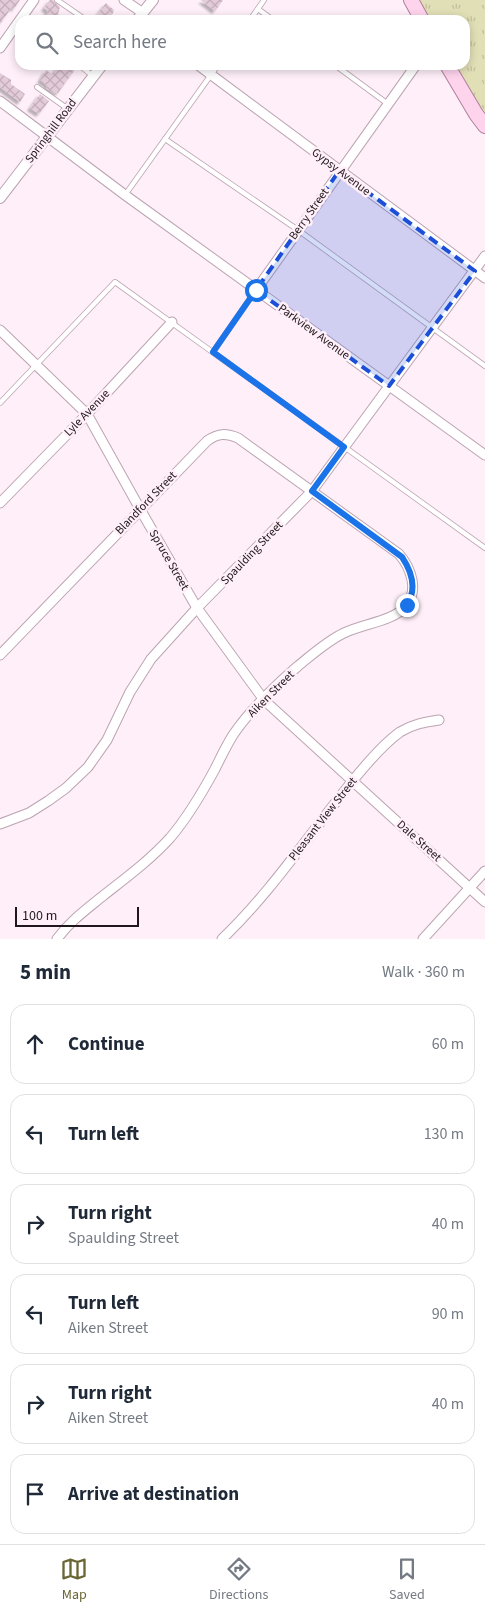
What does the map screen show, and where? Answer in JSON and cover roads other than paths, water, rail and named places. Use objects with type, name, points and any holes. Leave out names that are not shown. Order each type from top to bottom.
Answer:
[{"type":"main road","points":[[411,0],[419,15]]},
{"type":"main road","points":[[450,70],[485,126]]},
{"type":"street","points":[[24,15],[34,0]]},
{"type":"street","points":[[124,0],[136,15]]},
{"type":"street","points":[[141,15],[153,0]]},
{"type":"street","points":[[0,48],[15,28]]},
{"type":"street","name":"Springhill Road","points":[[0,198],[98,70]]},
{"type":"street","name":"Gypsy Avenue","points":[[204,70],[485,278]]},
{"type":"street","name":"Berry Street","points":[[256,290],[412,70]]},
{"type":"street","name":"Parkview Avenue","points":[[0,101],[125,195],[485,455]]},
{"type":"street","name":"Spaulding Street","points":[[0,824],[28,813],[45,803],[66,788],[83,772],[107,740],[130,692],[145,667],[197,608],[312,491],[485,256]]},
{"type":"street","name":"Lyle Avenue","points":[[0,503],[87,414],[172,322]]},
{"type":"street","name":"Spruce Street","points":[[0,330],[87,414],[197,608],[264,700],[352,781]]},
{"type":"street","name":"Blandford Street","points":[[0,655],[207,441],[220,434],[238,438],[312,491]]},
{"type":"street","name":"Aiken Street","points":[[57,939],[78,916],[144,864],[170,837],[198,800],[234,733],[296,668],[323,645],[350,630],[396,614],[407,605],[412,594],[412,582],[410,573],[399,554],[312,491]]},
{"type":"street","name":"Pleasant View Street","points":[[222,939],[261,897],[352,781],[391,740],[400,732],[418,723],[439,720]]},
{"type":"street","name":"Dale Street","points":[[352,781],[485,902]]},
{"type":"street","points":[[423,939],[485,871]]},
{"type":"lane","points":[[57,0],[79,15]]},
{"type":"lane","points":[[254,15],[264,0]]},
{"type":"lane","points":[[258,9],[267,15]]},
{"type":"lane","points":[[85,70],[93,76]]},
{"type":"lane","points":[[125,195],[214,70]]},
{"type":"lane","points":[[342,70],[388,104]]},
{"type":"lane","points":[[37,87],[68,109]]},
{"type":"lane","points":[[166,138],[298,230],[485,366]]},
{"type":"lane","points":[[0,403],[115,282],[485,548]]},
{"type":"lane","points":[[213,352],[256,290]]}]
